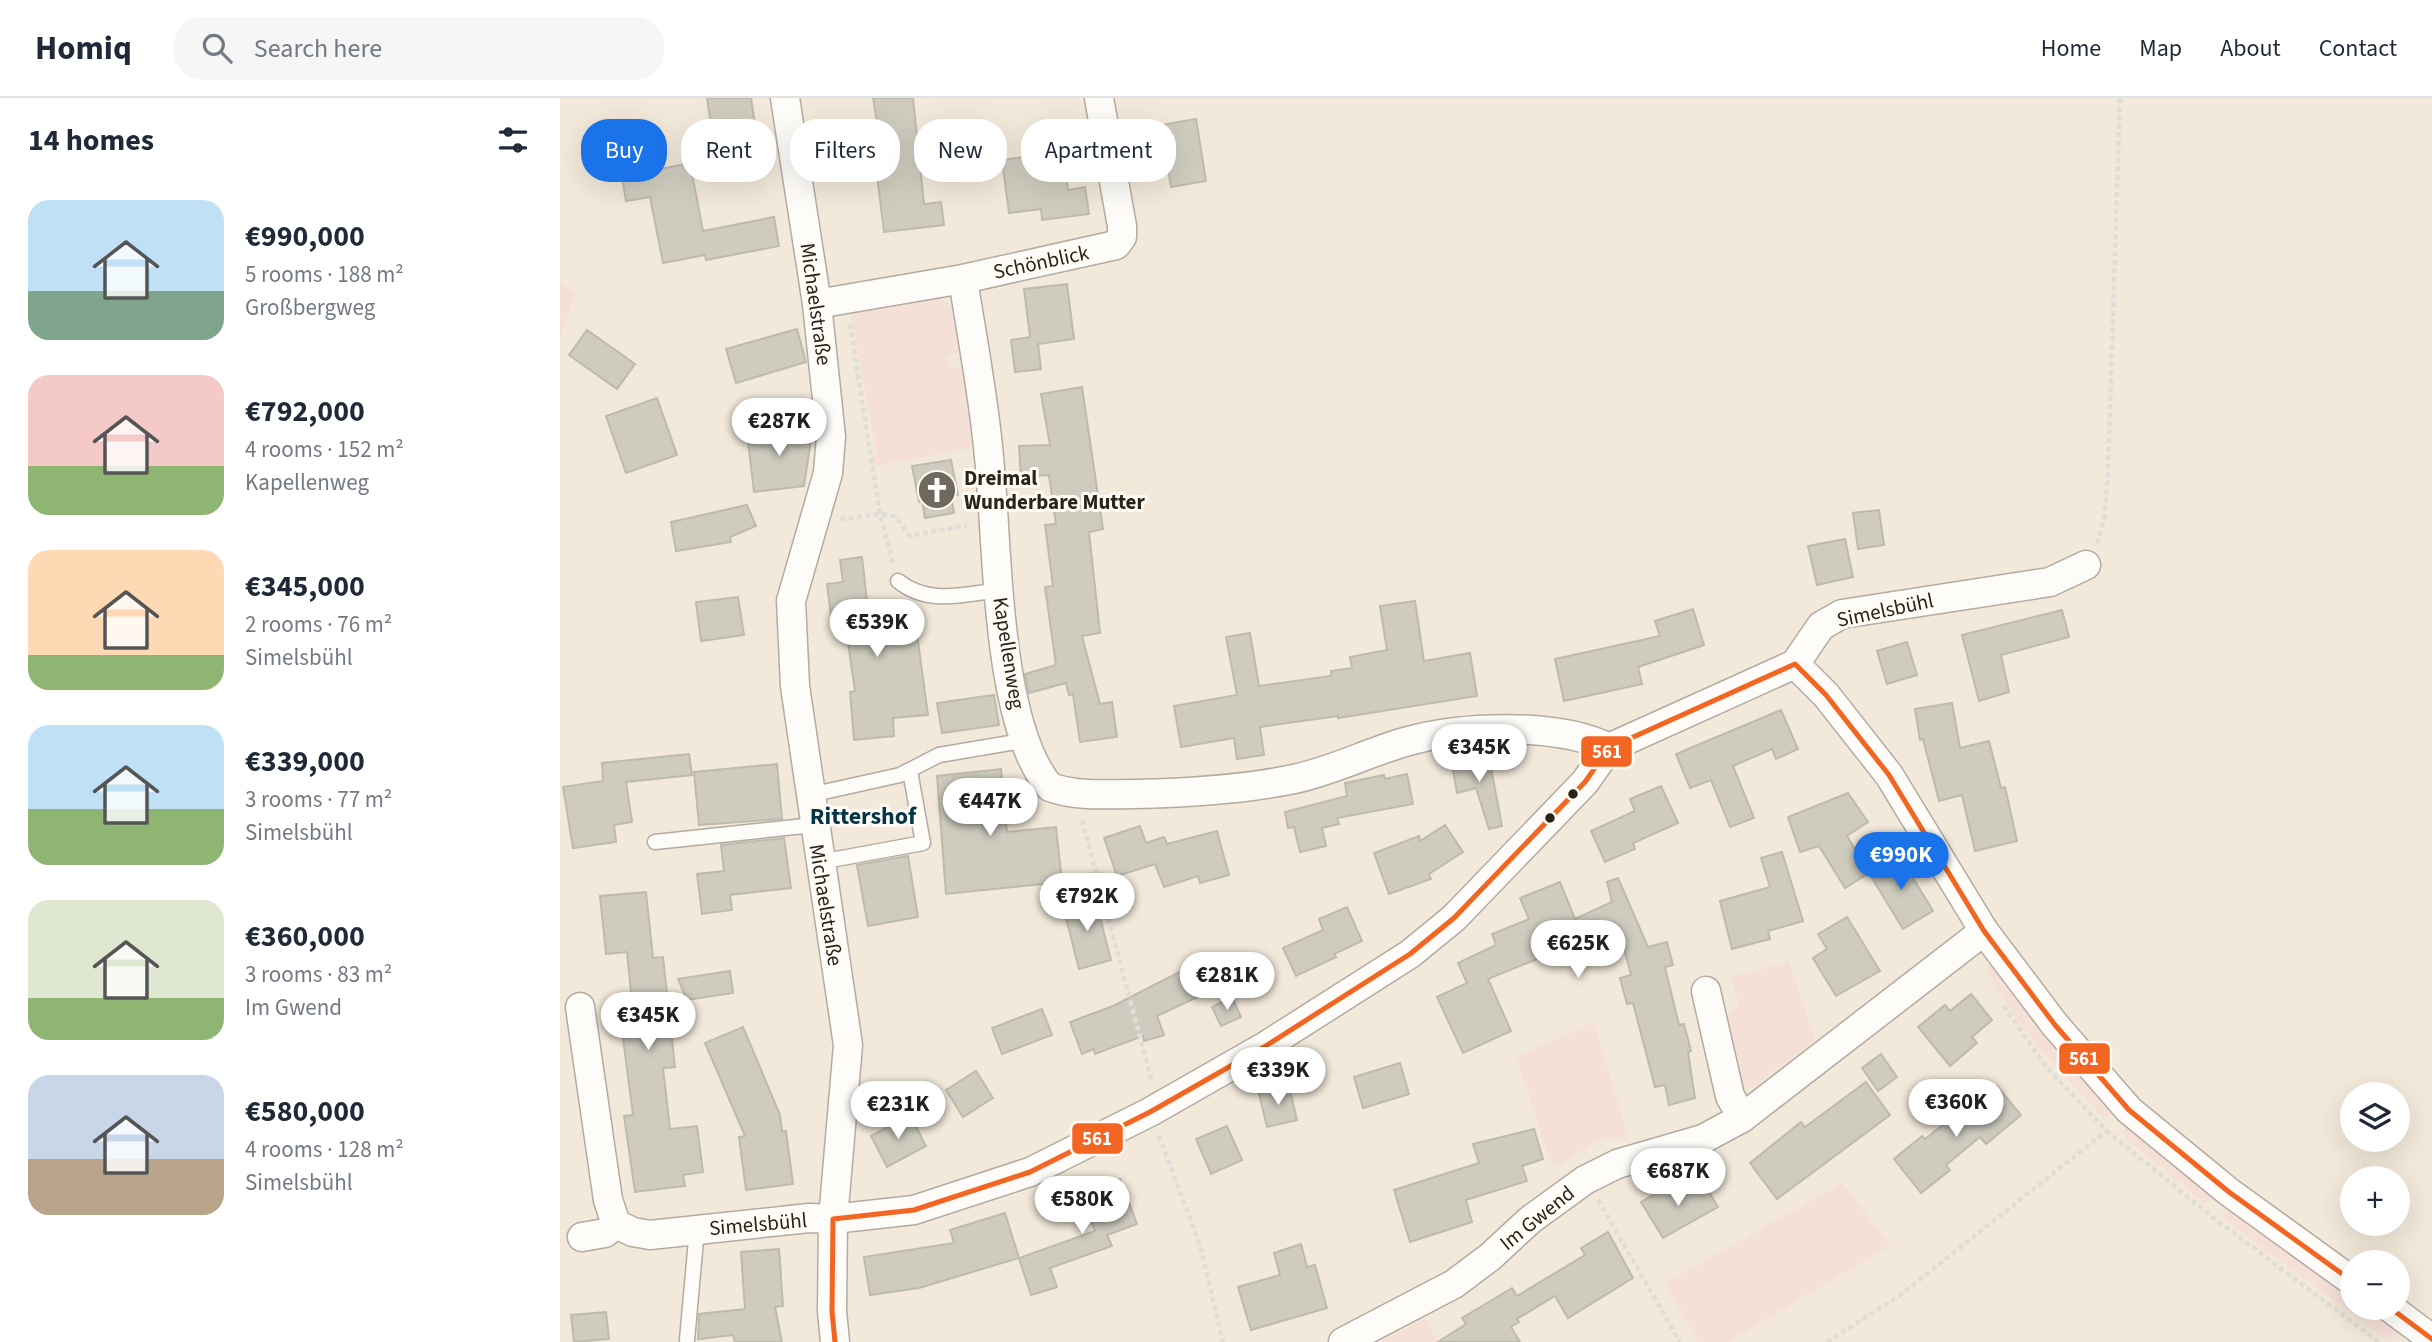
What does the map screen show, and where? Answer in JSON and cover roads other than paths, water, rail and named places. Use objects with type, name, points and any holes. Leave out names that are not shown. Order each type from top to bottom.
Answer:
[{"type":"street","name":"Michaelstraße","points":[[785,98],[817,304],[831,437],[828,472],[791,601],[795,685],[848,1045],[833,1219],[832,1311],[835,1342]]},
{"type":"street","name":"Schönblick","points":[[817,304],[963,279],[1116,245],[1122,237],[1099,98]]},
{"type":"street","name":"Kapellenweg","points":[[963,279],[989,454],[999,590],[1009,670],[1018,718],[1044,780],[1051,787],[1074,794],[1185,793],[1240,789],[1327,771],[1406,741],[1497,730],[1575,735],[1609,748]]},
{"type":"street","name":"Simelsbühl","points":[[1796,664],[1821,626],[1842,614],[2050,582],[2086,565]]},
{"type":"street","points":[[1609,748],[1796,664],[1826,695],[1889,775],[1984,931],[2055,1025],[2129,1110],[2229,1192],[2340,1272]]},
{"type":"street","name":"Simelsbühl","points":[[615,1224],[633,1232],[650,1235],[914,1210],[1030,1172],[1155,1109],[1274,1040],[1410,954],[1454,918],[1492,879],[1585,782],[1609,748]]},
{"type":"street","name":"Im Gwend","points":[[1343,1342],[1454,1283],[1490,1258],[1539,1213],[1586,1180],[1617,1164],[1703,1139],[1742,1118],[1984,931]]},
{"type":"street","points":[[1706,991],[1730,1096],[1742,1118]]},
{"type":"street","points":[[580,1007],[608,1200],[615,1224],[605,1233],[582,1237]]},
{"type":"street","points":[[2406,1320],[2432,1339]]},
{"type":"lane","points":[[898,581],[911,591],[927,596],[950,597],[999,590]]},
{"type":"lane","points":[[810,795],[910,771],[939,755],[1027,740]]},
{"type":"lane","points":[[820,862],[923,843],[910,771]]},
{"type":"lane","points":[[655,842],[814,824]]},
{"type":"lane","points":[[687,1340],[697,1229]]},
{"type":"place","name":"Dreimal Wunderbare Mutter","points":[[937,490]]},
{"type":"district","name":"Rittershof","points":[[863,816]]}]
